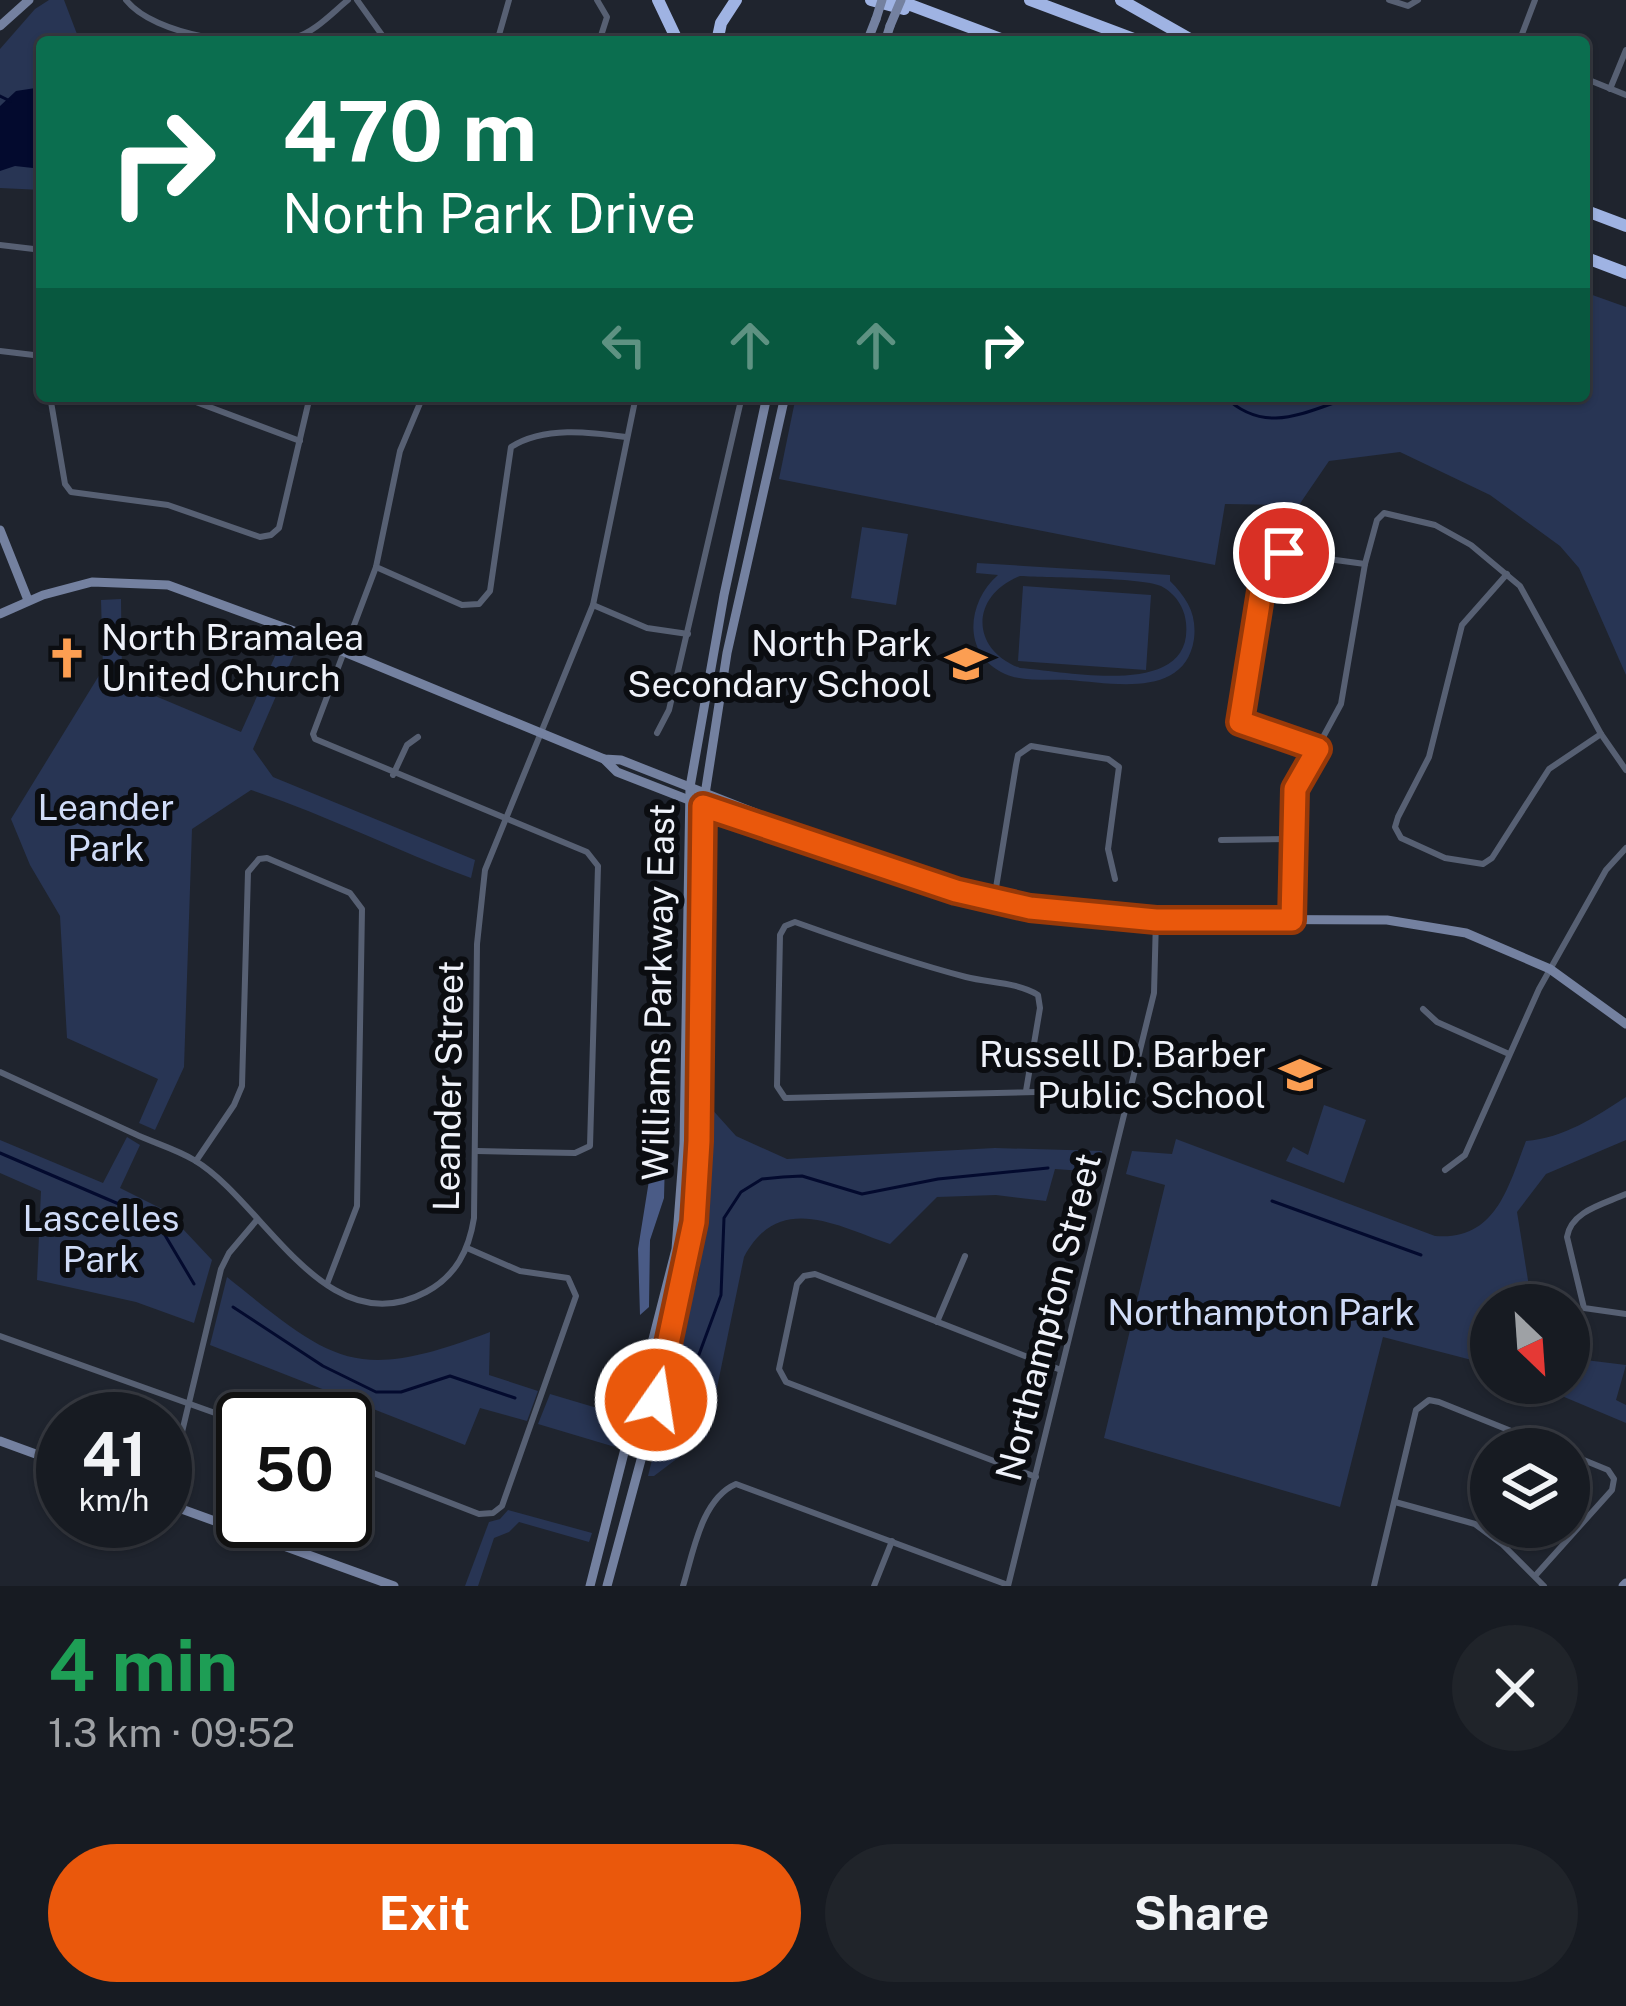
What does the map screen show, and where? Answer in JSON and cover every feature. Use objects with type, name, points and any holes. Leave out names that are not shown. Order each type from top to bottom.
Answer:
[{"type":"highway","points":[[658,0],[675,36]]},
{"type":"highway","points":[[718,36],[736,0]]},
{"type":"highway","points":[[871,0],[925,10]]},
{"type":"highway","points":[[899,0],[993,36]]},
{"type":"highway","points":[[1030,0],[1126,36]]},
{"type":"highway","points":[[1121,0],[1184,36]]},
{"type":"highway","points":[[1590,212],[1626,226]]},
{"type":"highway","points":[[1590,259],[1626,273]]},
{"type":"main road","points":[[0,26],[29,0]]},
{"type":"main road","points":[[869,36],[882,0]]},
{"type":"main road","points":[[886,36],[899,0]]},
{"type":"main road","name":"Williams Parkway East","points":[[590,1586],[676,1249],[684,1144],[690,787],[724,595],[766,402]]},
{"type":"main road","name":"Williams Parkway East","points":[[607,1586],[645,1445],[694,1222],[703,806],[727,652],[783,402]]},
{"type":"main road","points":[[0,530],[28,600]]},
{"type":"main road","points":[[0,614],[28,600],[92,582],[146,581],[172,586],[604,759],[621,760],[766,817],[781,830]]},
{"type":"main road","points":[[604,759],[616,772],[761,828],[781,830],[956,891],[1030,908],[1156,920],[1387,920],[1443,928],[1491,941],[1550,969],[1626,1024]]},
{"type":"main road","points":[[0,1441],[36,1454]]},
{"type":"main road","points":[[192,1513],[394,1586]]},
{"type":"street","points":[[9,0],[16,11]]},
{"type":"street","points":[[126,0],[133,9],[191,36]]},
{"type":"street","points":[[298,36],[352,0],[382,36]]},
{"type":"street","points":[[499,36],[509,0]]},
{"type":"street","points":[[597,0],[607,17],[601,36]]},
{"type":"street","points":[[1389,0],[1403,6],[1418,0]]},
{"type":"street","points":[[1522,36],[1535,0]]},
{"type":"street","points":[[1610,89],[1626,50]]},
{"type":"street","points":[[1590,81],[1626,95]]},
{"type":"street","points":[[0,245],[36,249]]},
{"type":"street","points":[[0,352],[36,355]]},
{"type":"street","points":[[51,402],[65,484],[71,492],[168,505],[260,537],[279,528],[309,402]]},
{"type":"street","points":[[198,402],[300,441]]},
{"type":"street","points":[[420,402],[400,451],[376,567],[314,729],[315,739],[587,852],[598,866],[592,1140],[581,1152],[476,1151]]},
{"type":"street","name":"Leander Street","points":[[0,1072],[196,1161],[327,1284],[369,1302],[389,1304],[414,1298],[449,1275],[467,1248],[474,1218],[480,892],[504,816],[593,605],[635,402]]},
{"type":"street","points":[[657,733],[669,710],[741,402]]},
{"type":"street","points":[[376,567],[462,604],[479,604],[490,591],[511,448],[523,440],[582,430],[626,437]]},
{"type":"street","points":[[1292,920],[1295,789],[1341,704],[1365,564],[1377,520],[1384,513],[1435,526],[1472,545],[1508,573],[1520,586],[1600,734],[1626,770]]},
{"type":"street","points":[[1318,749],[1240,722],[1265,566],[1284,553],[1365,564]]},
{"type":"street","points":[[1508,573],[1462,625],[1433,744],[1398,817],[1401,838],[1445,858],[1484,864],[1549,769],[1600,734]]},
{"type":"street","points":[[593,605],[647,628],[688,634]]},
{"type":"street","points":[[393,775],[406,745],[418,737]]},
{"type":"street","points":[[994,900],[1018,755],[1031,746],[1108,759],[1119,767],[1108,849],[1115,879]]},
{"type":"street","points":[[1221,840],[1291,839]]},
{"type":"street","points":[[1445,1171],[1465,1155],[1550,969],[1606,870],[1626,848]]},
{"type":"street","points":[[196,1161],[235,1106],[242,1086],[248,872],[259,859],[268,858],[350,893],[362,910],[357,1206],[327,1284]]},
{"type":"street","name":"Northampton Street","points":[[1008,1586],[1154,993],[1156,920]]},
{"type":"street","points":[[1026,1091],[1040,1008],[1038,995],[1028,988],[909,961],[795,922],[785,926],[780,935],[777,1086],[785,1098],[1076,1091],[1130,1099]]},
{"type":"street","points":[[1424,1009],[1437,1022],[1509,1054]]},
{"type":"street","points":[[1626,1194],[1577,1217],[1567,1237],[1584,1308],[1626,1314]]},
{"type":"street","points":[[190,1392],[217,1284],[229,1253],[256,1221]]},
{"type":"street","points":[[372,1472],[479,1514],[493,1513],[502,1506],[576,1296],[568,1278],[520,1271],[467,1248]]},
{"type":"street","points":[[937,1322],[964,1256]]},
{"type":"street","points":[[1036,1477],[791,1384],[779,1369],[797,1284],[815,1274],[1061,1370]]},
{"type":"street","points":[[0,1336],[160,1392]]},
{"type":"street","points":[[1373,1586],[1416,1409],[1429,1400],[1502,1428]]},
{"type":"street","points":[[1590,1463],[1608,1470],[1614,1479],[1612,1490],[1590,1514]]},
{"type":"street","points":[[683,1586],[704,1522],[720,1495],[736,1484],[1008,1586]]},
{"type":"street","points":[[1394,1502],[1475,1524],[1544,1586]]},
{"type":"street","points":[[874,1586],[892,1541]]},
{"type":"street","points":[[1534,1576],[1559,1548]]},
{"type":"green space","points":[[49,0],[64,0],[78,36],[36,36],[36,190],[0,188],[0,49]]},
{"type":"green space","points":[[1590,294],[1626,307],[1626,675],[1579,568],[1560,546],[1490,495],[1400,452],[1329,461],[1299,505],[1225,504],[1215,565],[779,479],[795,402],[1590,402]]},
{"type":"green space","points":[[862,527],[908,534],[896,605],[851,598]]},
{"type":"green space","points":[[977,563],[1170,575],[1194,622],[1188,658],[1177,671],[1144,683],[1012,677],[991,665],[975,641],[975,613],[998,575],[976,573]],"holes":[[[1020,576],[1115,579],[1161,586],[1184,612],[1183,647],[1170,663],[1123,676],[1020,668],[992,648],[982,622],[992,596]]]},
{"type":"green space","points":[[1023,586],[1151,595],[1146,670],[1018,661]]},
{"type":"green space","name":"Leander Park","points":[[121,599],[122,682],[241,732],[281,643],[296,650],[253,749],[273,777],[475,860],[471,878],[251,790],[192,829],[184,1067],[155,1130],[139,1123],[158,1079],[67,1038],[60,916],[30,865],[11,819],[103,669],[101,600]]},
{"type":"green space","name":"Northampton Park","points":[[1626,1097],[1626,1140],[1546,1174],[1517,1212],[1529,1284],[1470,1284],[1470,1360],[1383,1337],[1340,1507],[1104,1438],[1165,1185],[1126,1174],[1132,1151],[1172,1154],[1176,1139],[1435,1236],[1456,1235],[1472,1230],[1497,1208],[1526,1141],[1591,1119]]},
{"type":"green space","points":[[1324,1105],[1366,1120],[1344,1183],[1286,1161],[1293,1147],[1308,1155]]},
{"type":"green space","points":[[709,1106],[736,1136],[787,1159],[995,1148],[1102,1151],[1097,1172],[1055,1169],[1046,1201],[996,1195],[937,1197],[890,1244],[810,1219],[774,1225],[744,1257],[707,1436],[648,1476],[699,1272],[706,1218]]},
{"type":"green space","name":"Lascelles Park","points":[[127,1137],[140,1145],[120,1188],[166,1211],[212,1260],[194,1323],[136,1302],[37,1280],[41,1191],[0,1173],[0,1140],[103,1183]]},
{"type":"green space","points":[[227,1277],[295,1329],[348,1356],[407,1357],[490,1332],[489,1375],[538,1391],[527,1421],[480,1408],[465,1445],[372,1409],[372,1392],[330,1392],[210,1345]]},
{"type":"green space","points":[[1590,1361],[1626,1365],[1616,1400],[1626,1405],[1626,1423],[1581,1404],[1590,1404]]},
{"type":"green space","points":[[550,1394],[624,1416],[615,1447],[538,1424]]},
{"type":"green space","points":[[508,1510],[592,1533],[589,1542],[519,1522],[494,1538],[478,1586],[465,1586],[489,1522]]},
{"type":"shaded area","points":[[36,88],[36,168],[15,166],[0,171],[0,106],[16,91]]},
{"type":"shaded area","points":[[665,1159],[664,1198],[650,1240],[649,1307],[640,1315],[638,1249],[651,1168]]},
{"type":"waterway","points":[[0,96],[10,101]]},
{"type":"waterway","points":[[1232,402],[1271,418],[1336,402]]},
{"type":"waterway","points":[[0,1153],[156,1220],[194,1284]]},
{"type":"waterway","points":[[669,1434],[687,1429],[692,1420],[694,1368],[721,1295],[724,1218],[741,1192],[762,1179],[783,1177],[802,1176],[862,1194],[938,1179],[1048,1168]]},
{"type":"waterway","points":[[1272,1201],[1421,1255]]},
{"type":"waterway","points":[[233,1307],[323,1366],[376,1392],[401,1392],[450,1376],[515,1398]]},
{"type":"place","name":"North Bramalea United Church","points":[[67,658]]},
{"type":"place","name":"North Park Secondary School","points":[[966,664]]},
{"type":"place","name":"Russell D. Barber Public School","points":[[1300,1075]]},
{"type":"route","points":[[656,1400],[694,1222],[703,806],[956,891],[1030,908],[1156,920],[1292,920],[1295,789],[1318,749],[1240,722],[1265,566],[1284,553]]}]
